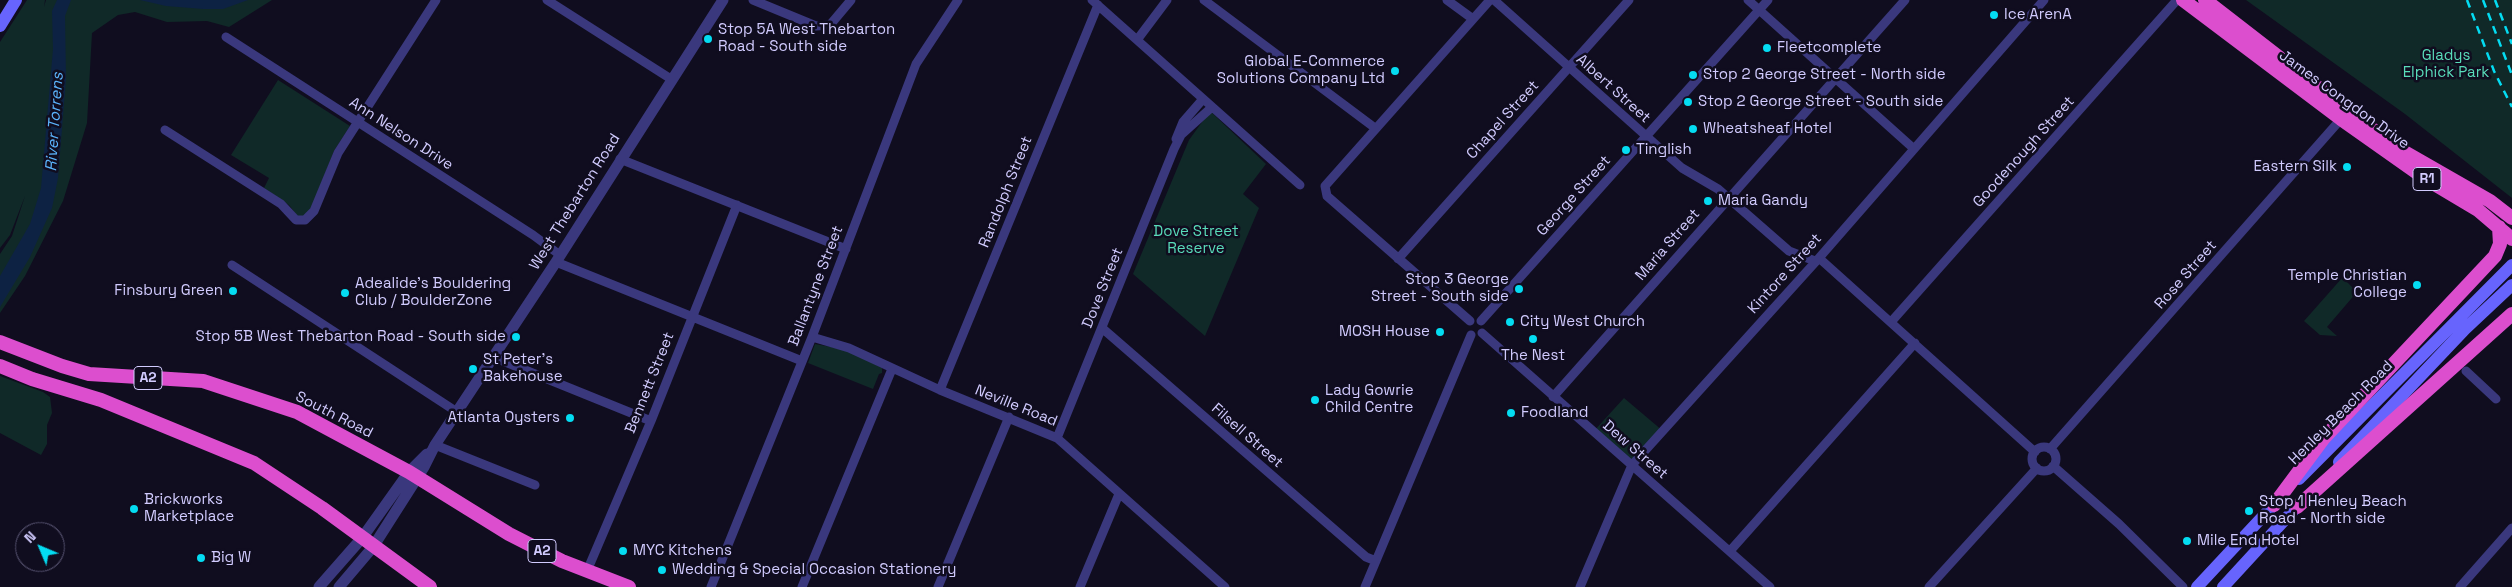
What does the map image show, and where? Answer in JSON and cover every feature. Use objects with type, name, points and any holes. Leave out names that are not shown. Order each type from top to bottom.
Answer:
[{"type":"highway","name":"James Congdon Drive","points":[[2183,0],[2344,115]]},
{"type":"highway","name":"James Congdon Drive","points":[[2205,0],[2410,168],[2478,210],[2507,220],[2512,239]]},
{"type":"highway","points":[[2274,504],[2323,438],[2496,256],[2507,220]]},
{"type":"highway","points":[[2297,507],[2512,314]]},
{"type":"highway","name":"South Road","points":[[0,342],[89,374],[203,381],[297,412],[414,475],[509,534],[629,587]]},
{"type":"highway","name":"A2","points":[[0,366],[32,379],[102,400],[254,463],[322,508],[367,543],[430,587]]},
{"type":"main road","points":[[0,26],[16,0]]},
{"type":"main road","name":"Henley Beach Road","points":[[2197,587],[2274,504],[2512,265]]},
{"type":"main road","name":"Henley Beach Road","points":[[2223,587],[2465,329],[2512,285]]},
{"type":"street","points":[[164,130],[281,204],[294,218],[300,221],[309,218],[338,152],[436,0]]},
{"type":"street","points":[[547,0],[671,79]]},
{"type":"street","points":[[753,0],[816,26],[830,25],[851,0]]},
{"type":"street","name":"Ballantyne Street","points":[[711,587],[812,337],[916,64],[958,0]]},
{"type":"street","points":[[1137,40],[1167,0]]},
{"type":"street","points":[[1204,0],[1375,128]]},
{"type":"street","points":[[1447,0],[1473,19]]},
{"type":"street","points":[[1470,321],[1327,196],[1326,192],[1328,182],[1492,0]]},
{"type":"street","name":"Albert Street","points":[[1492,0],[1682,168],[1718,190],[1789,252],[1817,259]]},
{"type":"street","name":"Chapel Street","points":[[1398,259],[1630,0]]},
{"type":"street","points":[[1748,0],[1913,148]]},
{"type":"street","name":"George Street","points":[[1481,321],[1768,0]]},
{"type":"street","name":"Maria Street","points":[[1553,397],[1905,0]]},
{"type":"street","name":"Kintore Street","points":[[1580,587],[1632,465],[1817,259],[2044,0]]},
{"type":"street","name":"Goodenough Street","points":[[1891,322],[2177,0]]},
{"type":"street","name":"West Thebarton Road","points":[[367,543],[435,445],[558,258],[719,1]]},
{"type":"street","points":[[1095,2],[1300,186]]},
{"type":"street","name":"Randolph Street","points":[[940,390],[1095,2]]},
{"type":"street","name":"Ann Nelson Drive","points":[[226,37],[532,235],[558,258],[691,316],[802,361]]},
{"type":"street","name":"Dove Street","points":[[1057,438],[1174,149],[1183,122],[1203,99]]},
{"type":"street","name":"Dove Street","points":[[1174,149],[1181,135],[1212,108]]},
{"type":"street","name":"Rose Street","points":[[2050,449],[2344,115]]},
{"type":"street","points":[[620,159],[846,249]]},
{"type":"street","name":"Bennett Street","points":[[587,570],[651,421],[736,205]]},
{"type":"street","points":[[1817,259],[1915,343],[2034,452]]},
{"type":"street","points":[[232,265],[457,412]]},
{"type":"street","points":[[1475,319],[1481,321],[1484,325],[1482,333],[1476,336],[1471,335],[1467,328],[1470,321],[1475,319]]},
{"type":"street","name":"Filsell Street","points":[[1102,328],[1366,557],[1376,561]]},
{"type":"street","name":"Dew Street","points":[[1482,333],[1770,587]]},
{"type":"street","points":[[1366,587],[1471,335]]},
{"type":"street","name":"Neville Road","points":[[812,337],[849,348],[940,390],[1057,438],[1224,587]]},
{"type":"street","points":[[1730,552],[1915,343]]},
{"type":"street","points":[[493,357],[651,421]]},
{"type":"street","points":[[802,587],[892,369]]},
{"type":"street","points":[[2466,371],[2496,399]]},
{"type":"street","points":[[938,587],[1009,417]]},
{"type":"street","points":[[435,445],[535,485]]},
{"type":"street","points":[[2041,447],[2050,449],[2056,456],[2053,466],[2044,470],[2037,468],[2032,460],[2034,452],[2041,447]]},
{"type":"street","points":[[2053,466],[2119,524],[2184,587]]},
{"type":"street","points":[[1929,587],[2037,468]]},
{"type":"street","points":[[1080,587],[1119,494]]},
{"type":"street","points":[[2460,587],[2512,528]]},
{"type":"street","points":[[319,587],[367,543]]},
{"type":"street","points":[[339,587],[367,543]]},
{"type":"green space","points":[[27,0],[45,0],[44,7],[46,0],[272,0],[229,27],[207,21],[167,22],[135,12],[118,15],[92,33],[87,123],[63,201],[25,276],[0,313],[0,254],[12,236],[25,196],[10,235],[0,248],[0,42]]},
{"type":"green space","name":"Gladys Elphick Park","points":[[2246,0],[2512,0],[2512,198],[2405,114]]},
{"type":"green space","points":[[278,80],[350,126],[334,151],[307,215],[299,218],[289,205],[264,188],[269,178],[231,155]]},
{"type":"green space","name":"Dove Street Reserve","points":[[1210,111],[1266,164],[1243,194],[1259,208],[1205,336],[1133,274],[1189,140]]},
{"type":"green space","points":[[2350,269],[2356,273],[2347,282],[2357,292],[2327,327],[2337,336],[2320,335],[2304,321]]},
{"type":"green space","points":[[815,344],[848,350],[882,368],[882,373],[879,374],[873,389],[808,363]]},
{"type":"green space","points":[[0,376],[43,392],[50,397],[52,413],[47,425],[47,444],[41,455],[0,433]]},
{"type":"green space","points":[[1624,398],[1663,431],[1632,465],[1593,432]]},
{"type":"water","name":"River Torrens","points":[[57,0],[71,0],[65,16],[66,79],[58,178],[52,208],[30,257],[0,307],[0,276],[30,224],[41,188],[53,49],[52,11]]},
{"type":"water","points":[[140,0],[248,0],[223,9],[203,9],[166,6]]},
{"type":"railway","points":[[2467,0],[2494,71],[2512,107]]},
{"type":"railway","points":[[2483,0],[2512,75]]},
{"type":"railway","points":[[2495,0],[2512,44]]},
{"type":"place","name":"Ice ArenA","points":[[1994,15]]},
{"type":"place","name":"Stop 5A West Thebarton Road - South side","points":[[708,39]]},
{"type":"place","name":"Fleetcomplete","points":[[1767,48]]},
{"type":"place","name":"Global E-Commerce Solutions Company Ltd","points":[[1395,71]]},
{"type":"place","name":"Stop 2 George Street - North side","points":[[1693,75]]},
{"type":"place","name":"Stop 2 George Street - South side","points":[[1688,102]]},
{"type":"place","name":"Wheatsheaf Hotel","points":[[1693,129]]},
{"type":"place","name":"Tinglish","points":[[1626,150]]},
{"type":"place","name":"Eastern Silk","points":[[2347,167]]},
{"type":"place","name":"Maria Gandy","points":[[1708,201]]},
{"type":"place","name":"Temple Christian College","points":[[2417,285]]},
{"type":"place","name":"Stop 3 George Street - South side","points":[[1519,289]]},
{"type":"place","name":"Finsbury Green","points":[[233,291]]},
{"type":"place","name":"Adealide's Bouldering Club / BoulderZone","points":[[345,293]]},
{"type":"place","name":"City West Church","points":[[1510,322]]},
{"type":"place","name":"MOSH House","points":[[1440,332]]},
{"type":"place","name":"Stop 5B West Thebarton Road - South side","points":[[516,337]]},
{"type":"place","name":"The Nest","points":[[1533,339]]},
{"type":"place","name":"St Peter's Bakehouse","points":[[473,369]]},
{"type":"place","name":"Lady Gowrie Child Centre","points":[[1315,400]]},
{"type":"place","name":"Foodland","points":[[1511,413]]},
{"type":"place","name":"Atlanta Oysters","points":[[570,418]]},
{"type":"place","name":"Brickworks Marketplace","points":[[134,509]]},
{"type":"place","name":"Stop 1 Henley Beach Road - North side","points":[[2249,511]]},
{"type":"place","name":"Mile End Hotel","points":[[2187,541]]},
{"type":"place","name":"MYC Kitchens","points":[[623,551]]},
{"type":"place","name":"Big W","points":[[201,558]]},
{"type":"place","name":"Wedding & Special Occasion Stationery","points":[[662,570]]}]
